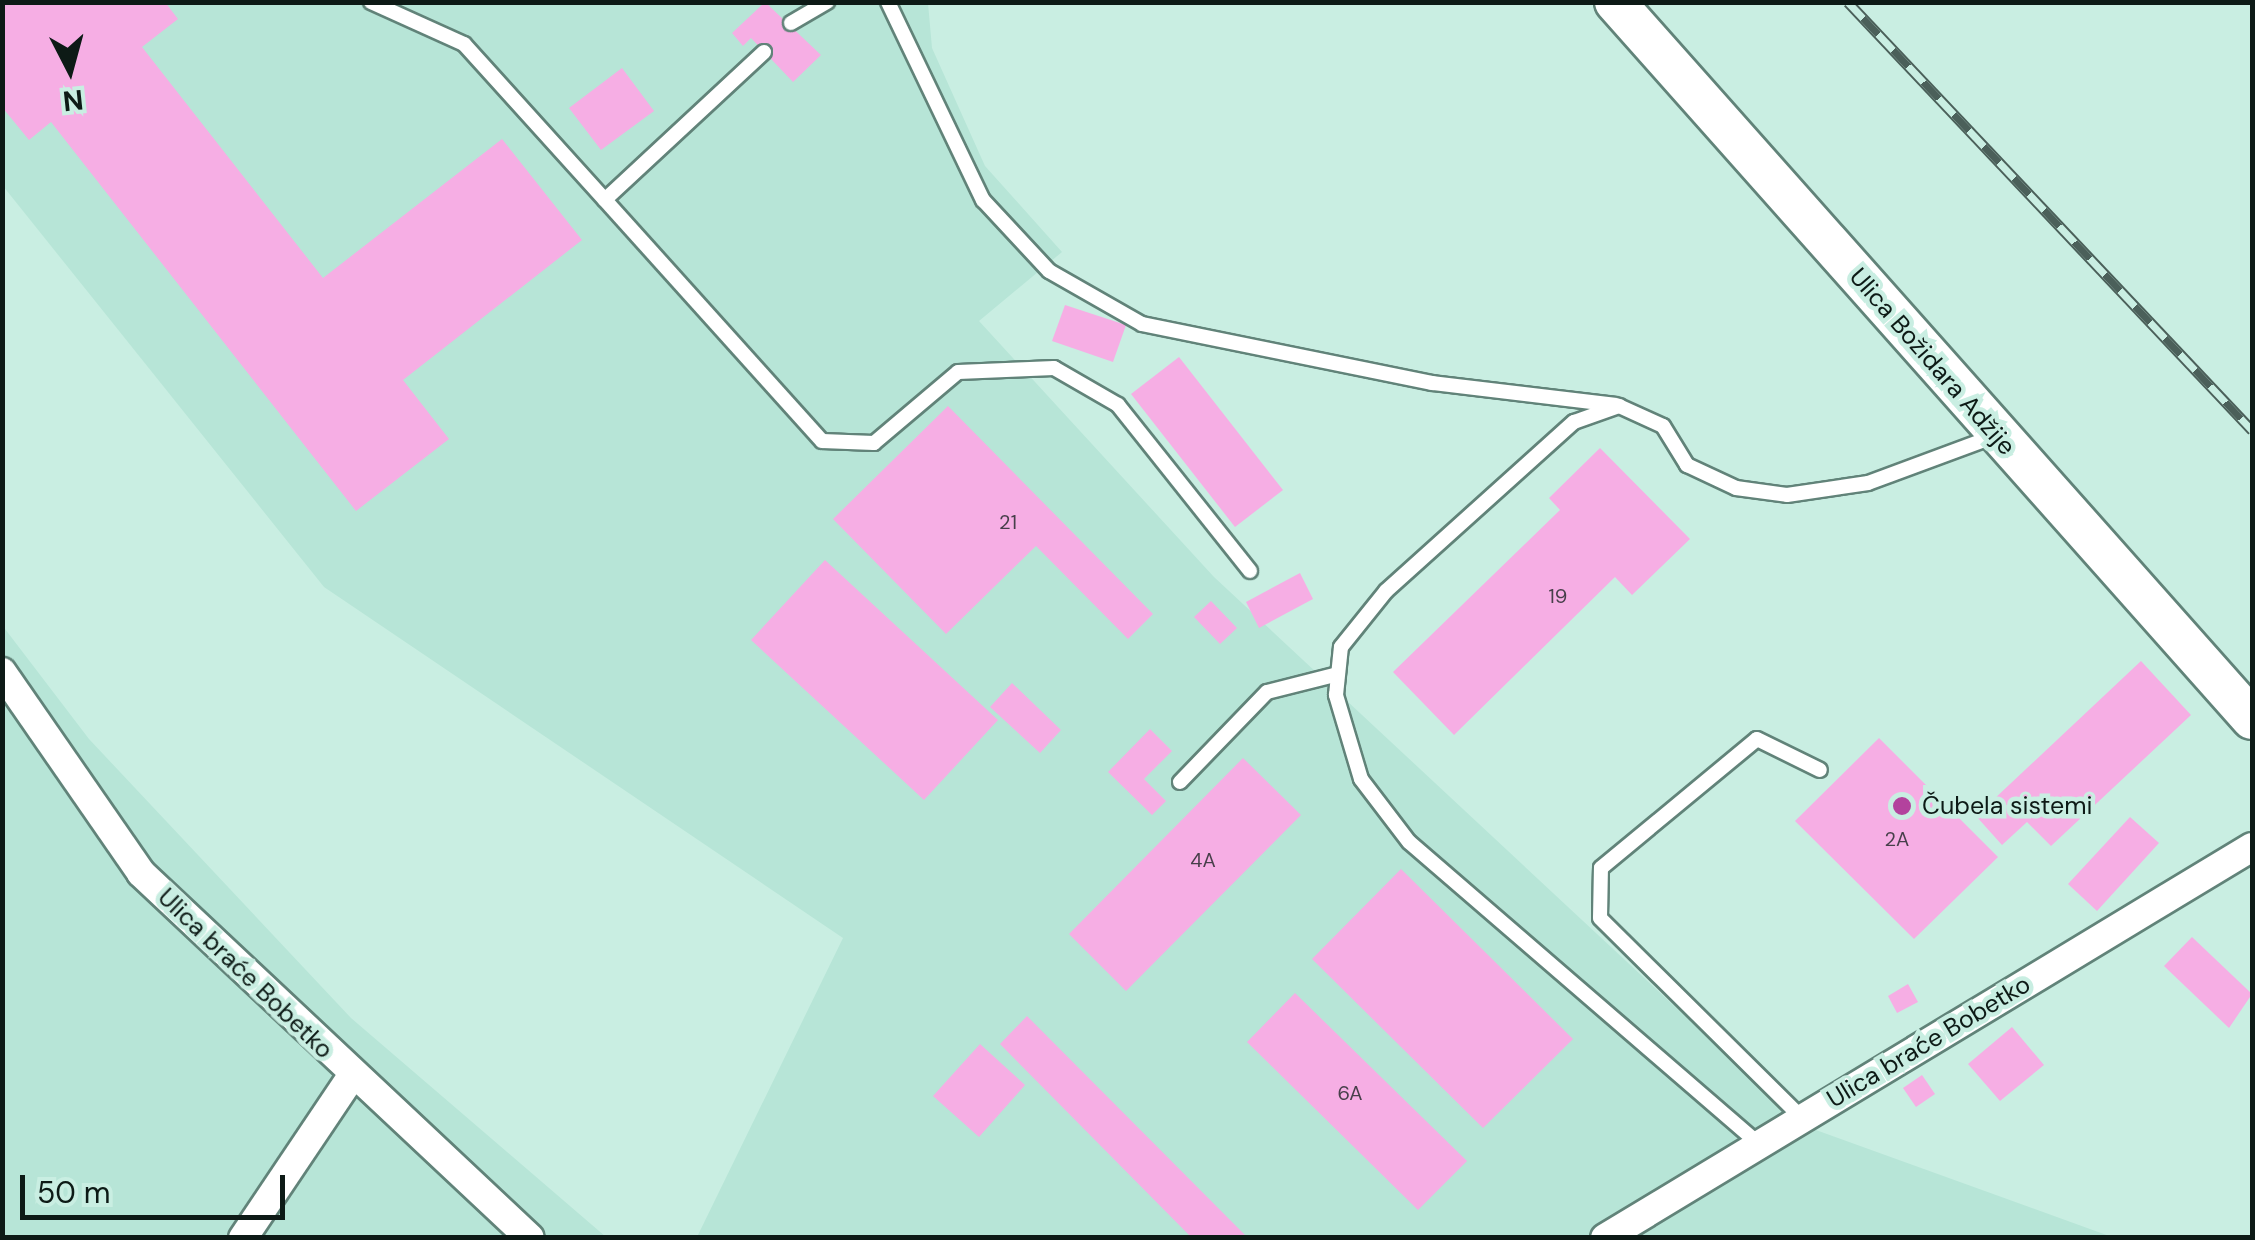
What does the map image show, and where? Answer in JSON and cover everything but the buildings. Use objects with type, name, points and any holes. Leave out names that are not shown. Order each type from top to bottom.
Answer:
[{"type":"main road","name":"Ulica Božidara Adžije","points":[[1615,2],[1995,436],[2252,719]]},
{"type":"street","name":"Ulica braće Bobetko","points":[[2,672],[142,873],[350,1077],[530,1238]]},
{"type":"street","name":"Ulica braće Bobetko","points":[[1605,1238],[2252,847]]},
{"type":"street","points":[[243,1238],[350,1077]]},
{"type":"lane","points":[[371,2],[464,44],[822,441],[874,443],[958,372],[1054,368],[1118,406],[1250,571]]},
{"type":"lane","points":[[792,23],[827,2]]},
{"type":"lane","points":[[888,2],[983,200],[1049,271],[1142,324],[1432,383],[1618,406],[1663,426],[1687,465],[1736,488],[1788,495],[1868,484],[1995,436]]},
{"type":"lane","points":[[605,200],[764,52]]},
{"type":"lane","points":[[1618,406],[1574,422],[1386,591],[1341,647],[1338,674],[1360,779],[1409,842],[1759,1144]]},
{"type":"lane","points":[[1180,782],[1267,692],[1338,674]]},
{"type":"lane","points":[[1802,1118],[1600,918],[1601,868],[1757,740],[1820,770]]},
{"type":"shaded area","points":[[3,3],[928,3],[932,48],[985,166],[1062,252],[979,321],[1214,577],[1802,1125],[2112,1237],[697,1237],[843,938],[324,587],[3,186]]},
{"type":"shaded area","points":[[2,625],[89,739],[351,1018],[606,1237],[3,1237]]},
{"type":"railway","points":[[1848,2],[2252,430]]},
{"type":"place","name":"Čubela sistemi","points":[[1902,806]]}]
